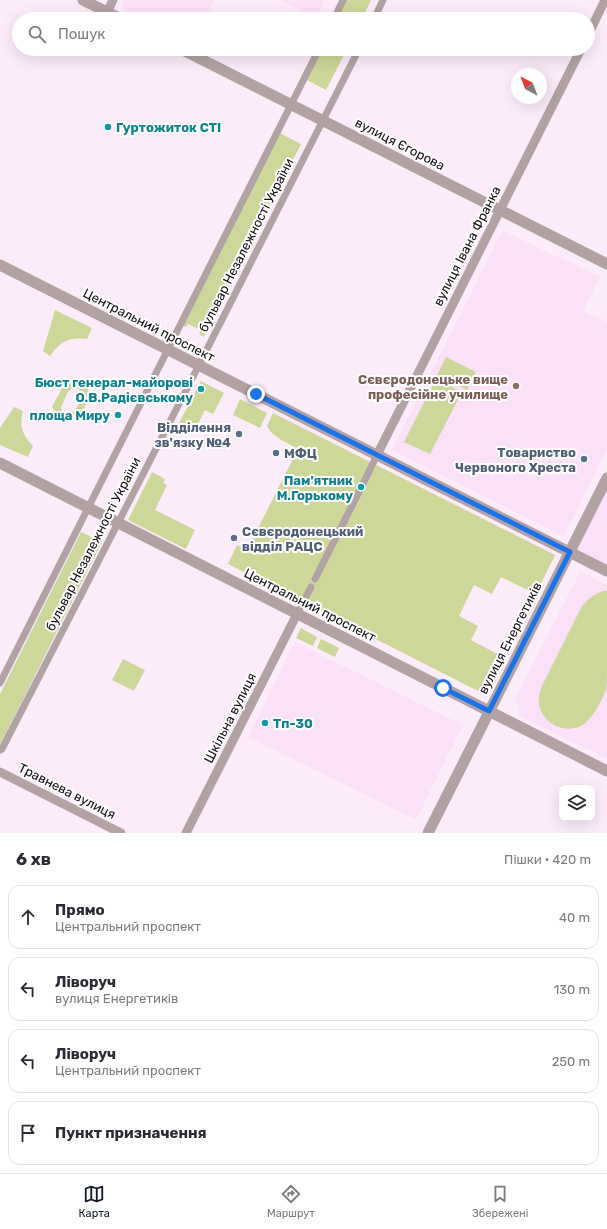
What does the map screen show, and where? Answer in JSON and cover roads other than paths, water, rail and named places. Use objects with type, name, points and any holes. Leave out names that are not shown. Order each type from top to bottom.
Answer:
[{"type":"street","points":[[84,0],[107,12],[113,0]]},
{"type":"street","points":[[337,12],[343,0]]},
{"type":"street","points":[[378,12],[384,0]]},
{"type":"street","points":[[595,21],[605,0]]},
{"type":"street","name":"вулиця Єгорова","points":[[195,56],[607,264]]},
{"type":"street","name":"бульвар Незалежності України","points":[[0,683],[315,56]]},
{"type":"street","name":"бульвар Незалежності України","points":[[0,750],[2,750],[356,56]]},
{"type":"street","name":"вулиця Івана Франка","points":[[377,455],[577,56]]},
{"type":"street","name":"Центральний проспект","points":[[0,265],[607,571]]},
{"type":"street","points":[[363,484],[377,455]]},
{"type":"street","name":"Центральний проспект","points":[[0,463],[607,771]]},
{"type":"street","name":"вулиця Енергетиків","points":[[428,833],[607,478]]},
{"type":"street","points":[[315,579],[359,492]]},
{"type":"street","points":[[297,614],[311,587]]},
{"type":"street","name":"Шкільна вулиця","points":[[186,833],[297,614]]},
{"type":"street","name":"Травнева вулиця","points":[[0,772],[121,833]]},
{"type":"place","name":"Гуртожиток СТІ","points":[[108,127]]},
{"type":"place","name":"Сєвєродонецьке вище професійне училище","points":[[516,386]]},
{"type":"place","name":"Бюст генерал-майорові О.В.Радієвському","points":[[201,389]]},
{"type":"place","name":"площа Миру","points":[[118,415]]},
{"type":"place","name":"Відділення зв'язку №4","points":[[239,434]]},
{"type":"place","name":"МФЦ","points":[[276,453]]},
{"type":"place","name":"Товариство Червоного Хреста","points":[[584,459]]},
{"type":"place","name":"Пам'ятник М.Горькому","points":[[361,487]]},
{"type":"place","name":"Сєвєродонецький відділ РАЦС","points":[[234,538]]},
{"type":"place","name":"Тп-30","points":[[265,723]]}]
